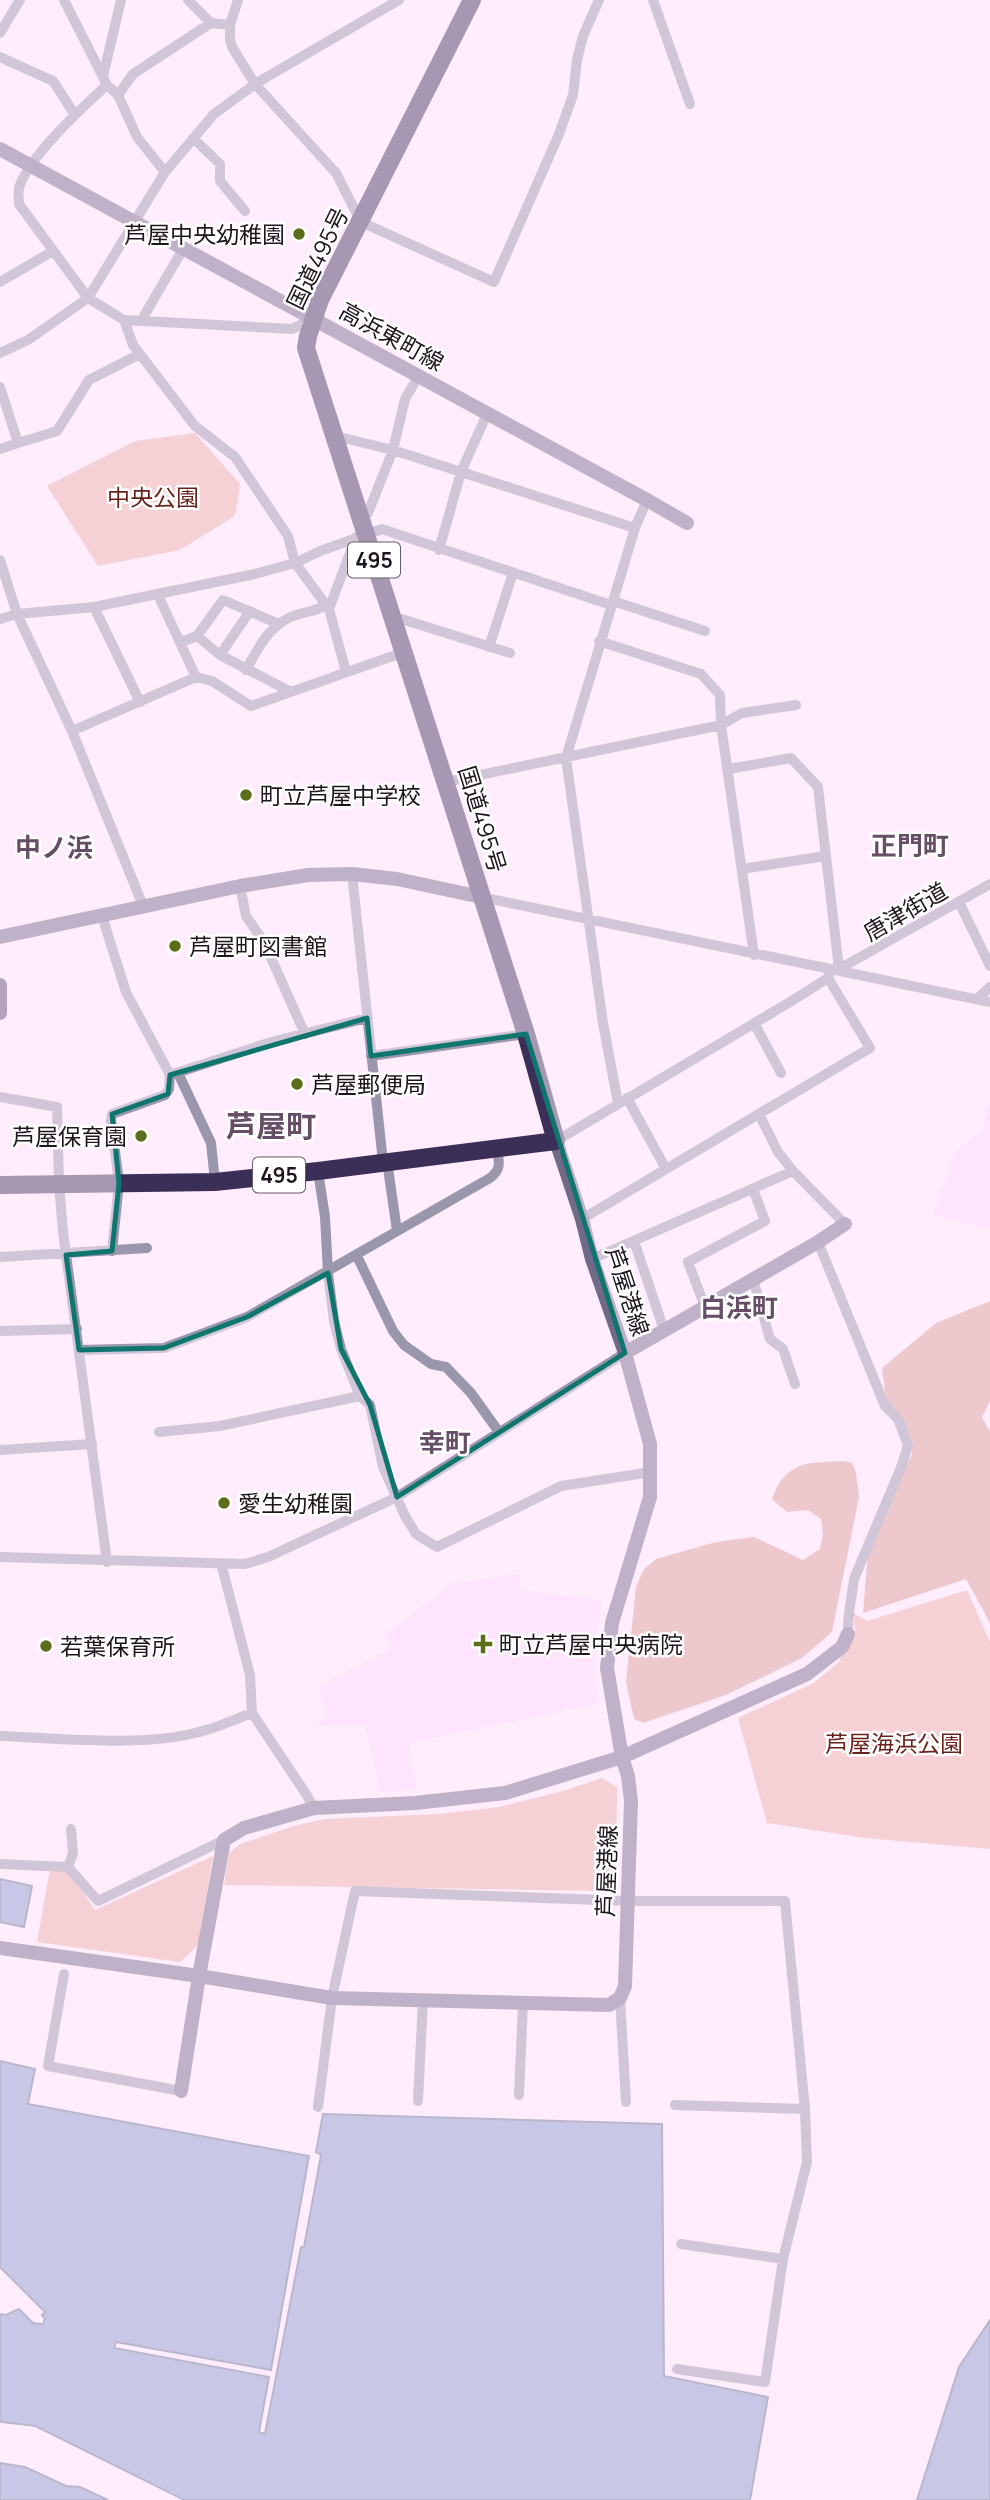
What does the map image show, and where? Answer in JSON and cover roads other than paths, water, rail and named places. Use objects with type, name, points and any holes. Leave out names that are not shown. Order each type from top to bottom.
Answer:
[{"type":"highway","name":"国道495号","points":[[472,0],[320,300],[306,348],[360,515],[361,535],[392,616],[446,782],[526,1034],[556,1140]]},
{"type":"highway","name":"495","points":[[0,1185],[215,1182],[556,1140]]},
{"type":"main road","name":"高浜東町線","points":[[0,149],[687,523]]},
{"type":"main road","points":[[0,937],[240,886],[308,876],[352,874],[397,879],[481,897]]},
{"type":"main road","points":[[0,985],[0,1013]]},
{"type":"main road","name":"芦屋港線","points":[[556,1140],[592,1259],[625,1353],[649,1444],[650,1497],[608,1643],[607,1668],[631,1801],[625,1986],[620,1998]]},
{"type":"main road","points":[[625,1353],[845,1224]]},
{"type":"main road","points":[[181,2091],[224,1840],[244,1828],[314,1808],[415,1803],[505,1793],[622,1757],[807,1674],[842,1647],[848,1634]]},
{"type":"main road","points":[[0,1948],[332,1998],[609,2005],[620,1998]]},
{"type":"street","points":[[0,33],[20,0]]},
{"type":"street","points":[[64,0],[105,80],[118,95],[137,137],[165,172]]},
{"type":"street","points":[[121,0],[105,80],[31,167],[18,189],[19,204],[88,298],[124,320],[292,329],[313,319]]},
{"type":"street","points":[[188,0],[211,23],[230,25]]},
{"type":"street","points":[[238,0],[230,25],[232,47],[255,84],[336,173],[361,222],[494,282],[559,134],[573,95],[583,36],[599,0]]},
{"type":"street","points":[[0,353],[28,340],[88,298],[165,172],[214,114],[255,84],[399,0]]},
{"type":"street","points":[[653,0],[690,104]]},
{"type":"street","points":[[118,95],[133,74],[211,23]]},
{"type":"street","points":[[0,57],[53,81],[75,116]]},
{"type":"street","points":[[193,138],[220,164],[220,181],[245,211]]},
{"type":"street","points":[[141,321],[183,249]]},
{"type":"street","points":[[0,282],[53,251]]},
{"type":"street","points":[[124,320],[133,345],[195,426],[235,457],[288,536],[295,563],[327,607],[346,672]]},
{"type":"street","points":[[0,449],[57,431],[89,380],[140,354]]},
{"type":"street","points":[[360,515],[368,513],[393,450],[405,399],[418,377]]},
{"type":"street","points":[[0,387],[18,443]]},
{"type":"street","points":[[439,550],[461,472],[487,414]]},
{"type":"street","points":[[335,436],[393,450],[635,528]]},
{"type":"street","points":[[647,500],[635,528],[599,641],[566,758],[603,1023],[622,1101],[666,1169]]},
{"type":"street","points":[[0,619],[17,614],[94,607],[255,574],[295,563],[382,529],[439,550],[705,631]]},
{"type":"street","points":[[246,670],[261,640],[279,624],[297,614],[327,607],[361,535]]},
{"type":"street","points":[[0,560],[17,614],[72,732],[145,908]]},
{"type":"street","points":[[489,646],[513,573]]},
{"type":"street","points":[[158,594],[196,677]]},
{"type":"street","points":[[181,642],[197,636],[223,600],[279,624]]},
{"type":"street","points":[[94,607],[140,702]]},
{"type":"street","points":[[220,656],[250,611]]},
{"type":"street","points":[[392,616],[510,653]]},
{"type":"street","points":[[197,636],[220,656],[291,692]]},
{"type":"street","points":[[599,641],[701,674],[720,695],[721,725],[754,955]]},
{"type":"street","points":[[72,732],[196,677],[212,681],[251,706],[404,652]]},
{"type":"street","points":[[446,782],[721,725],[742,713],[796,705]]},
{"type":"street","points":[[582,1219],[870,1048],[833,972],[818,787],[790,758],[729,769]]},
{"type":"street","points":[[742,869],[825,856]]},
{"type":"street","points":[[352,874],[383,1163],[388,1168],[397,1231]]},
{"type":"street","name":"唐津街道","points":[[556,1140],[754,1023],[833,972],[990,884]]},
{"type":"street","points":[[240,886],[246,916],[264,942],[306,1034]]},
{"type":"street","points":[[481,897],[833,972],[990,1002]]},
{"type":"street","points":[[959,902],[990,966]]},
{"type":"street","points":[[102,916],[126,992],[211,1143],[215,1182]]},
{"type":"street","points":[[977,999],[990,987]]},
{"type":"street","points":[[174,1074],[367,1018]]},
{"type":"street","points":[[754,1023],[781,1073]]},
{"type":"street","points":[[371,1056],[526,1034]]},
{"type":"street","points":[[112,1251],[118,1183],[111,1121],[113,1114],[165,1095],[174,1074]]},
{"type":"street","points":[[0,1097],[57,1107],[59,1184],[66,1255],[107,1562]]},
{"type":"street","points":[[759,1114],[779,1152],[793,1171],[845,1224]]},
{"type":"street","points":[[79,1350],[164,1348],[247,1317],[328,1273],[498,1172],[500,1166],[497,1149]]},
{"type":"street","points":[[318,1171],[334,1321],[341,1349],[360,1396],[370,1405],[383,1467],[416,1534],[437,1547],[561,1486],[651,1472]]},
{"type":"street","points":[[592,1259],[793,1171]]},
{"type":"street","points":[[705,1307],[688,1262],[765,1221],[752,1189]]},
{"type":"street","points":[[634,1241],[664,1330]]},
{"type":"street","points":[[818,1242],[885,1406],[898,1419],[908,1445],[853,1579],[847,1616],[848,1634]]},
{"type":"street","points":[[0,1257],[147,1248]]},
{"type":"street","points":[[356,1256],[393,1331],[404,1345],[431,1364],[446,1367],[471,1393],[499,1433]]},
{"type":"street","points":[[753,1279],[770,1339],[783,1349],[795,1384]]},
{"type":"street","points":[[0,1331],[77,1329]]},
{"type":"street","points":[[0,1557],[245,1564],[268,1557],[397,1497],[625,1353]]},
{"type":"street","points":[[159,1432],[220,1426],[360,1396]]},
{"type":"street","points":[[0,1450],[92,1444]]},
{"type":"street","points":[[221,1563],[250,1675],[252,1713],[314,1808]]},
{"type":"street","points":[[0,1736],[103,1740],[171,1738],[197,1733],[252,1713]]},
{"type":"street","points":[[68,1867],[73,1853],[71,1829]]},
{"type":"street","points":[[0,1864],[68,1867],[98,1900],[224,1840]]},
{"type":"street","points":[[318,2106],[332,1998],[355,1891],[627,1901],[785,1901],[805,2109],[807,2162],[783,2259],[765,2382],[677,2369]]},
{"type":"street","points":[[64,1974],[48,2066],[181,2091]]},
{"type":"street","points":[[620,1998],[626,2102]]},
{"type":"street","points":[[418,2101],[423,2000]]},
{"type":"street","points":[[519,2095],[523,2003]]},
{"type":"street","points":[[675,2105],[805,2109]]},
{"type":"street","points":[[681,2244],[783,2259]]},
{"type":"water","points":[[0,1879],[32,1886],[24,1927],[0,1922]]},
{"type":"water","points":[[0,2061],[35,2069],[28,2104],[309,2156],[271,2370],[116,2342],[114,2348],[269,2377],[259,2432],[265,2434],[321,2155],[316,2152],[323,2114],[662,2124],[664,2376],[768,2397],[750,2500],[184,2500],[35,2426],[0,2422],[0,2314],[6,2315],[19,2309],[33,2323],[43,2324],[45,2319],[42,2315],[45,2312],[0,2267]]},
{"type":"water","points":[[990,2320],[990,2500],[917,2500],[959,2367]]},
{"type":"water","points":[[0,2463],[25,2467],[66,2486],[80,2487],[108,2500],[0,2500]]},
{"type":"place","name":"芦屋中央幼稚園","points":[[299,234]]},
{"type":"place","name":"町立芦屋中学校","points":[[246,795]]},
{"type":"place","name":"芦屋町図書館","points":[[175,946]]},
{"type":"place","name":"芦屋郵便局","points":[[297,1084]]},
{"type":"place","name":"芦屋保育園","points":[[141,1136]]},
{"type":"place","name":"愛生幼稚園","points":[[224,1503]]},
{"type":"place","name":"町立芦屋中央病院","points":[[483,1644]]},
{"type":"place","name":"若葉保育所","points":[[46,1646]]},
{"type":"district","name":"正門町","points":[[910,845]]},
{"type":"district","name":"中ノ浜","points":[[54,847]]},
{"type":"district","name":"芦屋町","points":[[271,1125]]},
{"type":"district","name":"白浜町","points":[[739,1307]]},
{"type":"district","name":"幸町","points":[[445,1442]]},
{"type":"park label","name":"中央公園","points":[[153,497]]},
{"type":"park label","name":"芦屋海浜公園","points":[[894,1743]]}]
